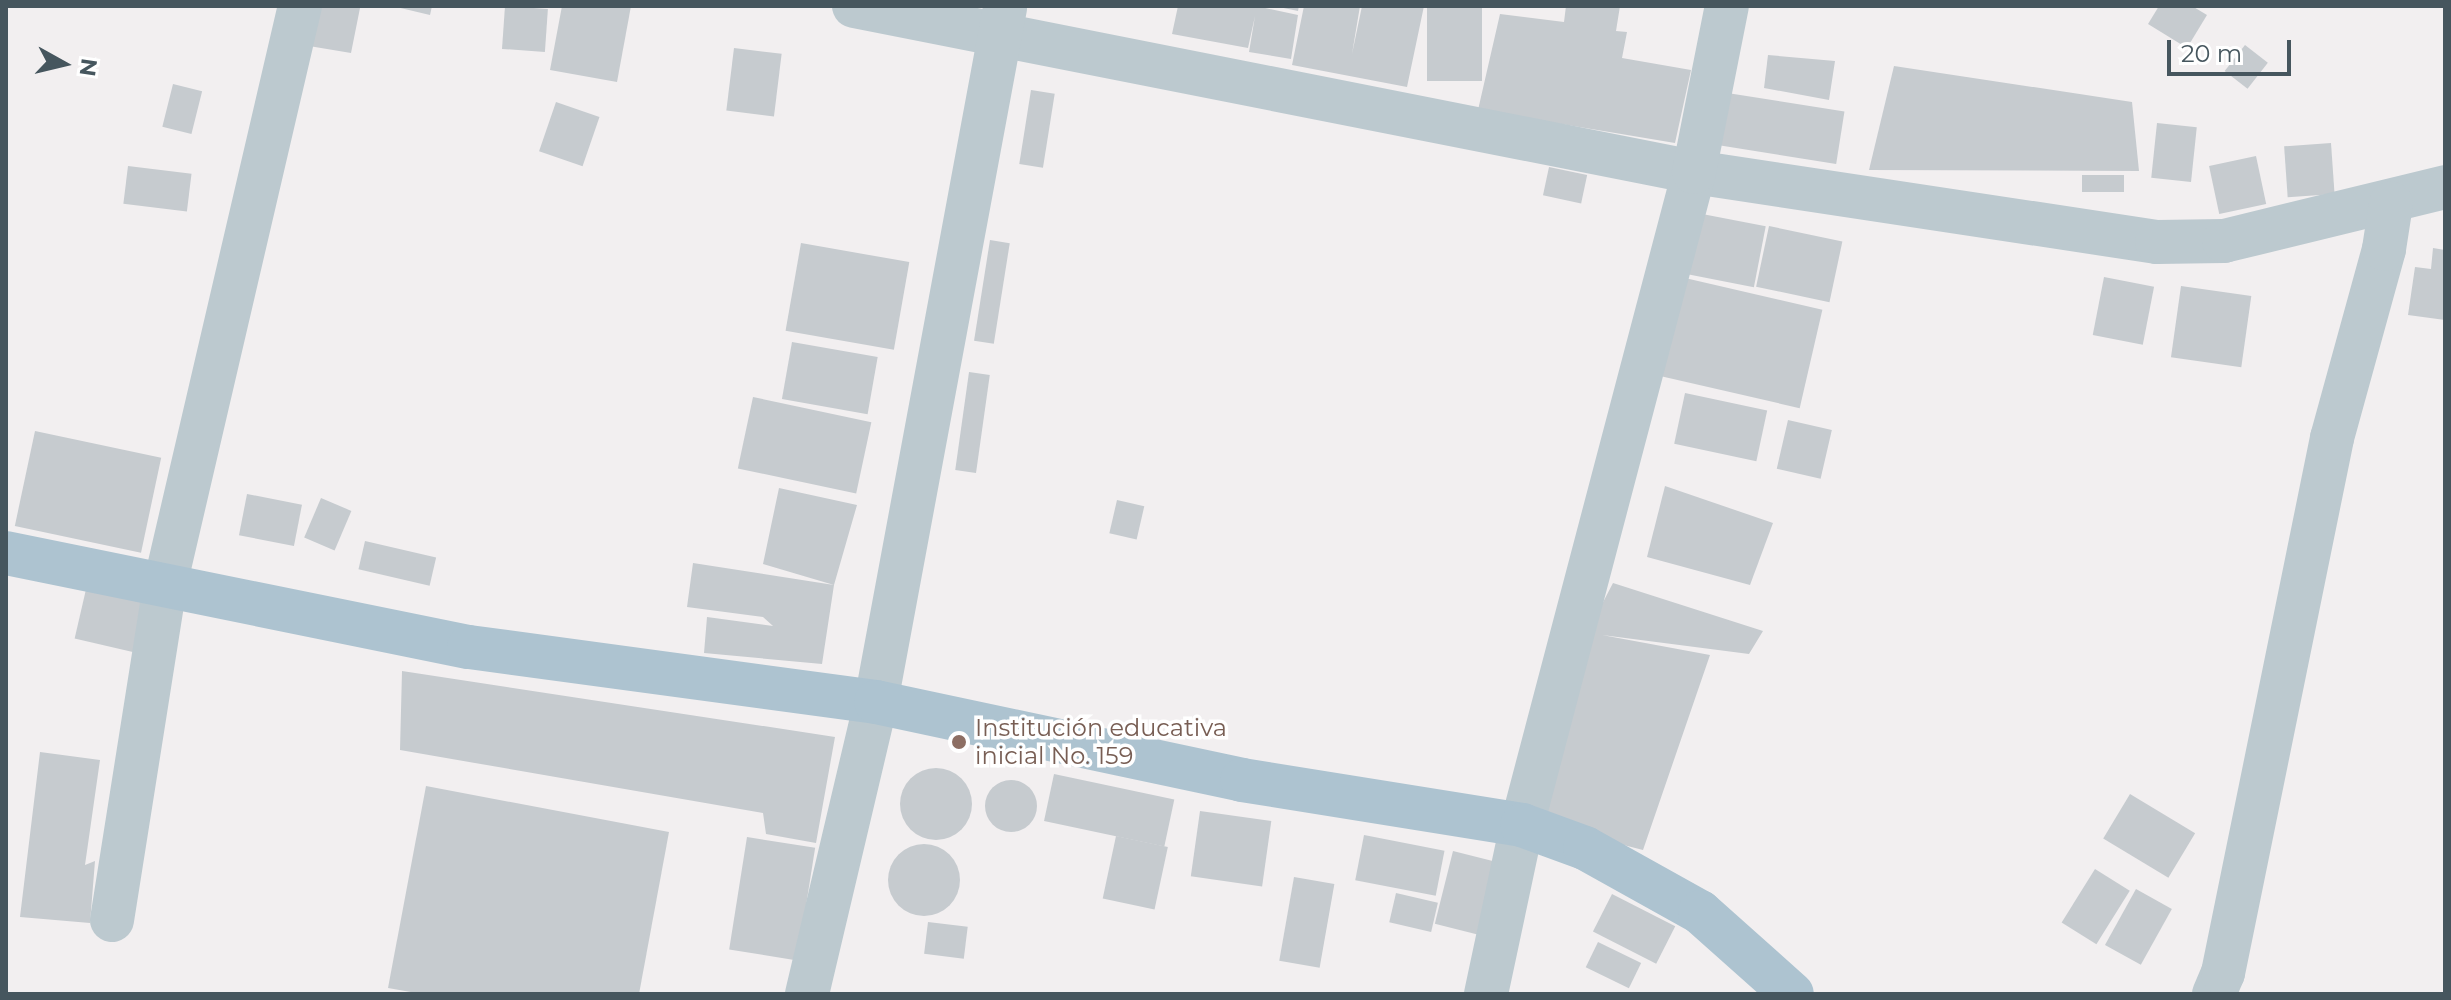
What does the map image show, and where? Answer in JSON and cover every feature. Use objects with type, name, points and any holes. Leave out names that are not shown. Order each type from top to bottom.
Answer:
[{"type":"main road","points":[[6,553],[469,647],[876,702],[1242,780],[1522,825],[1585,848],[1700,912],[1792,994]]},
{"type":"street","points":[[112,920],[165,585],[300,6]]},
{"type":"street","points":[[854,6],[1003,21],[1694,172],[2157,242],[2224,241],[2391,204],[2445,187]]},
{"type":"street","points":[[1486,994],[1522,825],[1694,172],[1727,6]]},
{"type":"street","points":[[807,994],[876,702],[1003,21]]},
{"type":"street","points":[[2214,994],[2223,973],[2332,438],[2384,249],[2391,204]]},
{"type":"building","points":[[317,6],[360,8],[351,53],[309,46]]},
{"type":"building","points":[[392,6],[432,6],[430,15]]},
{"type":"building","points":[[505,6],[548,9],[545,52],[502,49]]},
{"type":"building","points":[[562,6],[631,6],[617,82],[550,70]]},
{"type":"building","points":[[1178,6],[1256,6],[1298,15],[1291,59],[1249,52],[1255,16],[1248,48],[1172,34]]},
{"type":"building","points":[[1274,6],[1299,6],[1298,11]]},
{"type":"building","points":[[1304,6],[1360,6],[1352,54],[1362,6],[1424,6],[1407,87],[1292,65]]},
{"type":"building","points":[[1427,6],[1482,6],[1482,81],[1427,81]]},
{"type":"building","points":[[1566,6],[1620,6],[1616,31],[1627,32],[1622,58],[1691,70],[1675,143],[1478,110],[1500,14],[1564,22]]},
{"type":"building","points":[[2159,6],[2192,6],[2207,15],[2187,48],[2148,24]]},
{"type":"building","points":[[2245,45],[2268,63],[2248,89],[2225,71]]},
{"type":"building","points":[[734,48],[782,54],[774,116],[726,111]]},
{"type":"building","points":[[1768,55],[1835,61],[1829,100],[1764,88]]},
{"type":"building","points":[[1894,66],[2132,102],[2139,171],[1869,170]]},
{"type":"building","points":[[173,84],[202,91],[191,134],[162,127]]},
{"type":"building","points":[[1031,90],[1055,94],[1043,168],[1019,164]]},
{"type":"building","points":[[1721,92],[1844,112],[1836,164],[1713,144]]},
{"type":"building","points":[[556,102],[599,117],[583,166],[539,151]]},
{"type":"building","points":[[2157,123],[2197,127],[2191,182],[2151,178]]},
{"type":"building","points":[[2331,143],[2335,194],[2288,197],[2284,146]]},
{"type":"building","points":[[2256,156],[2266,204],[2219,214],[2209,166]]},
{"type":"building","points":[[128,166],[192,174],[187,212],[123,204]]},
{"type":"building","points":[[1549,167],[1587,175],[1581,203],[1543,195]]},
{"type":"building","points":[[2082,175],[2124,175],[2124,192],[2082,192]]},
{"type":"building","points":[[1697,213],[1766,226],[1754,287],[1685,274]]},
{"type":"building","points":[[1769,226],[1842,242],[1829,302],[1756,287]]},
{"type":"building","points":[[990,240],[1010,243],[994,344],[974,341]]},
{"type":"building","points":[[801,243],[909,262],[894,350],[786,331]]},
{"type":"building","points":[[2433,248],[2445,250],[2445,320],[2408,315],[2415,267],[2431,269]]},
{"type":"building","points":[[2104,277],[2154,287],[2143,345],[2093,335]]},
{"type":"building","points":[[1685,278],[1822,310],[1800,408],[1662,376]]},
{"type":"building","points":[[2181,286],[2251,296],[2241,367],[2171,357]]},
{"type":"building","points":[[792,342],[878,357],[868,414],[782,399]]},
{"type":"building","points":[[969,372],[990,375],[976,473],[955,470]]},
{"type":"building","points":[[1685,393],[1767,410],[1756,461],[1674,444]]},
{"type":"building","points":[[753,397],[871,422],[856,494],[738,468]]},
{"type":"building","points":[[1788,420],[1832,430],[1821,479],[1777,469]]},
{"type":"building","points":[[35,431],[161,458],[141,553],[15,526]]},
{"type":"building","points":[[1665,486],[1773,523],[1750,585],[1647,557]]},
{"type":"building","points":[[779,488],[857,505],[834,585],[763,564]]},
{"type":"building","points":[[247,494],[302,505],[294,546],[239,535]]},
{"type":"building","points":[[321,498],[351,511],[335,550],[304,538]]},
{"type":"building","points":[[1117,500],[1144,506],[1137,539],[1109,533]]},
{"type":"building","points":[[365,541],[436,557],[430,586],[358,569]]},
{"type":"building","points":[[693,563],[834,585],[822,664],[704,653],[707,617],[773,626],[763,617],[687,607]]},
{"type":"building","points":[[1613,583],[1763,631],[1749,654],[1602,635],[1710,655],[1643,850],[1538,823],[1587,633]]},
{"type":"building","points":[[87,585],[159,602],[147,655],[75,639]]},
{"type":"building","points":[[402,671],[835,737],[816,843],[766,834],[763,813],[400,750]]},
{"type":"building","points":[[40,752],[100,760],[85,865],[95,861],[90,923],[20,917]]},
{"type":"building","points":[[936,768],[956,774],[966,784],[972,804],[966,824],[956,834],[936,840],[916,834],[906,824],[900,804],[906,784],[916,774]]},
{"type":"building","points":[[1054,774],[1174,800],[1164,847],[1044,821]]},
{"type":"building","points":[[1011,780],[1030,787],[1037,806],[1030,825],[1011,832],[992,825],[985,806],[992,787]]},
{"type":"building","points":[[426,786],[669,832],[639,994],[422,994],[388,988]]},
{"type":"building","points":[[2130,794],[2195,833],[2168,878],[2103,839]]},
{"type":"building","points":[[1200,811],[1271,821],[1262,886],[1191,876]]},
{"type":"building","points":[[1364,835],[1444,851],[1436,896],[1355,880]]},
{"type":"building","points":[[1116,836],[1168,847],[1155,910],[1103,899]]},
{"type":"building","points":[[747,837],[815,848],[797,960],[729,950]]},
{"type":"building","points":[[917,844],[931,844],[950,854],[960,873],[960,887],[950,906],[931,916],[917,916],[898,906],[888,887],[888,873],[898,854]]},
{"type":"building","points":[[1453,851],[1498,862],[1479,935],[1435,924]]},
{"type":"building","points":[[2095,869],[2130,891],[2096,944],[2062,922]]},
{"type":"building","points":[[1294,877],[1334,884],[1320,968],[1279,961]]},
{"type":"building","points":[[2136,889],[2172,909],[2141,965],[2105,945]]},
{"type":"building","points":[[1396,893],[1438,903],[1431,932],[1389,922]]},
{"type":"building","points":[[1612,894],[1675,926],[1656,964],[1593,931]]},
{"type":"building","points":[[928,922],[968,927],[964,959],[924,954]]},
{"type":"building","points":[[1598,942],[1641,963],[1629,988],[1586,967]]},
{"type":"place","name":"Institución educativa inicial No. 159","points":[[959,742]]}]
